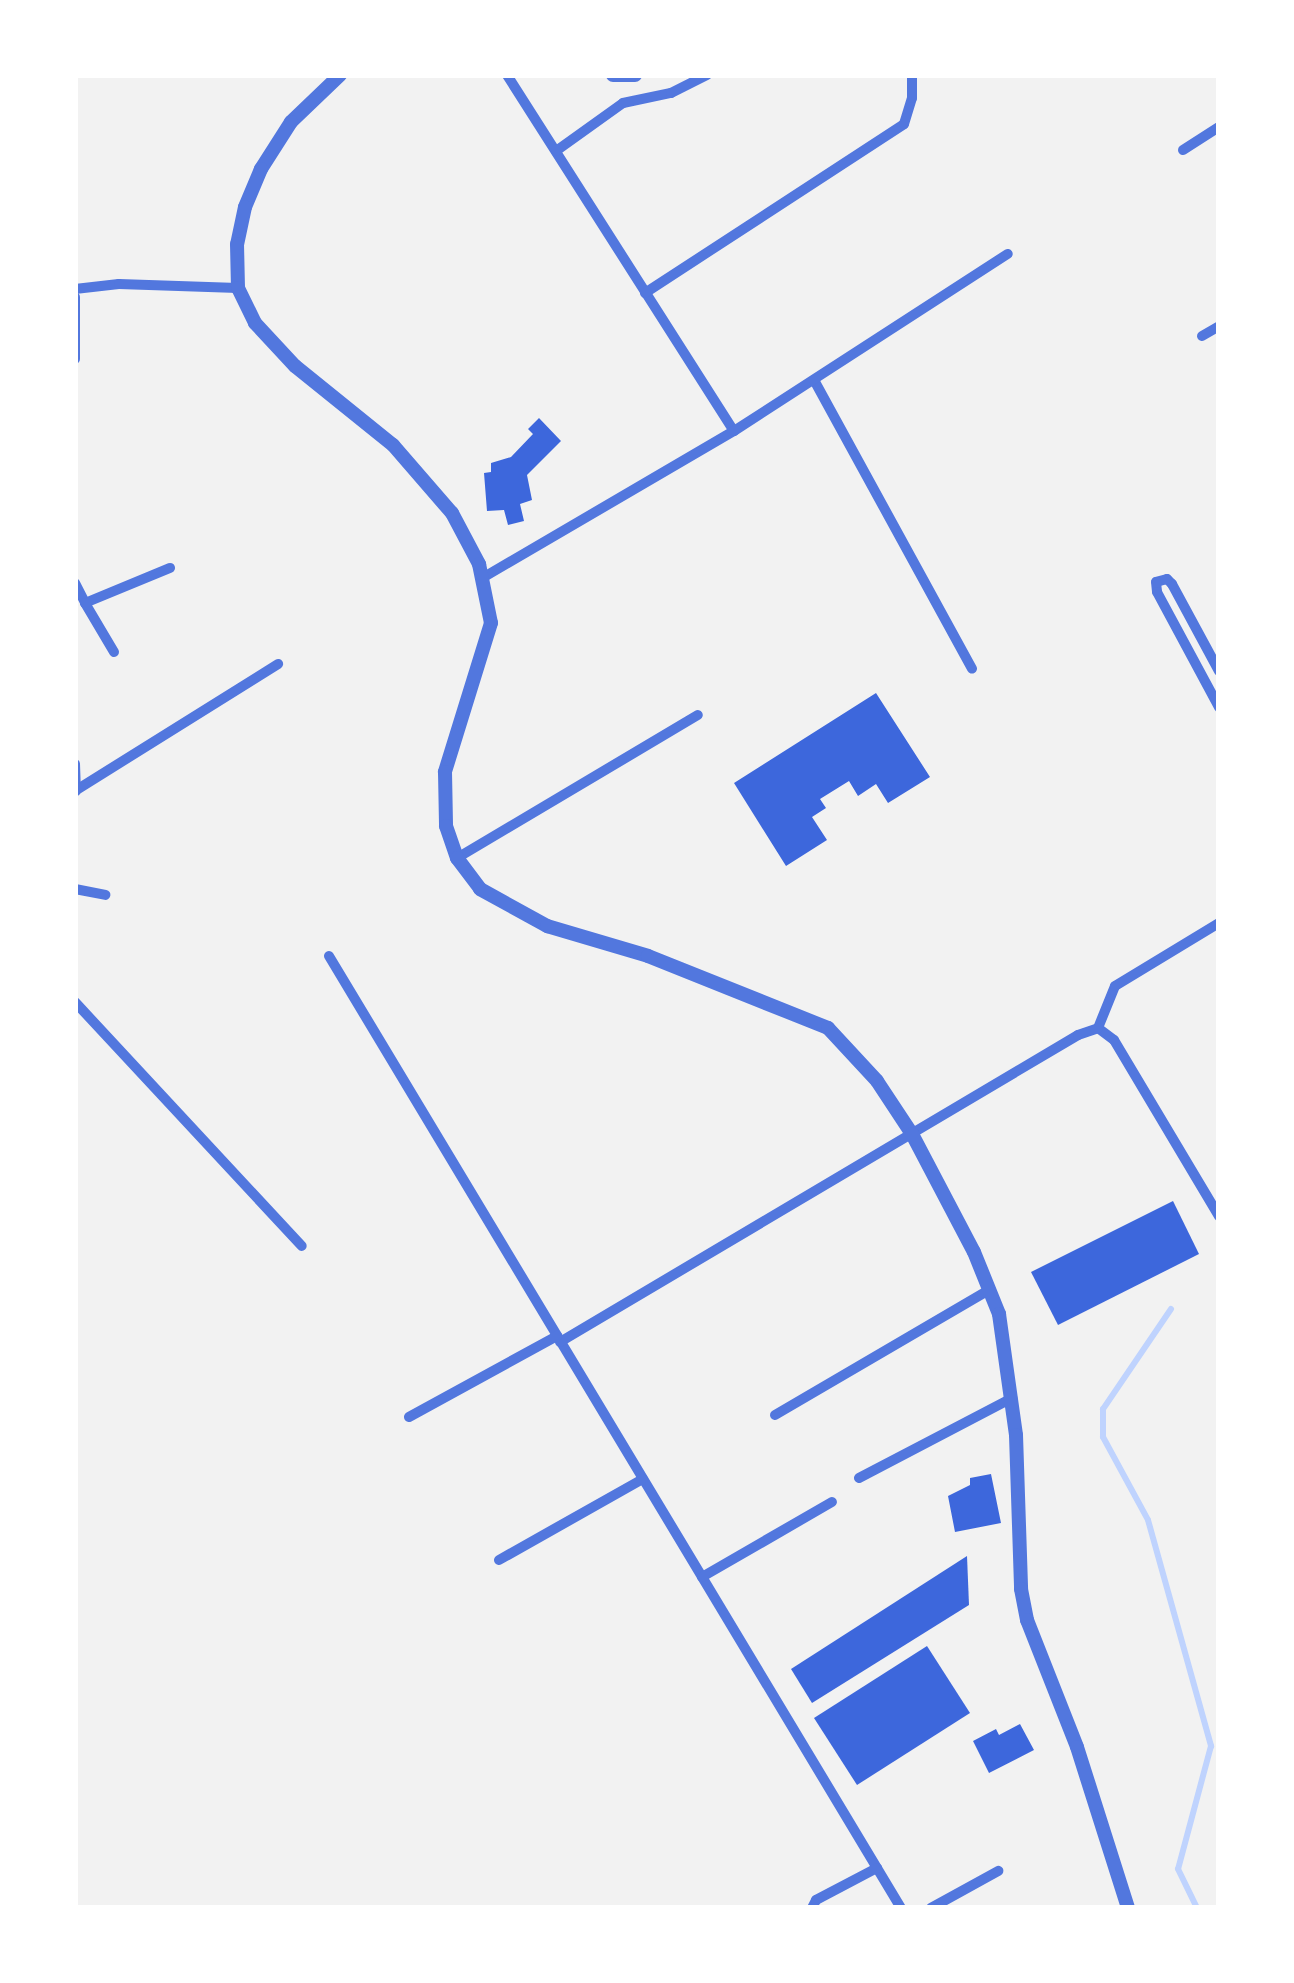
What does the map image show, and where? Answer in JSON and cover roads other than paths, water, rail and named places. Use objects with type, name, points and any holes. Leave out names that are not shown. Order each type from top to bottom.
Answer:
[{"type":"street","points":[[340,75],[291,122],[261,168],[245,207],[238,244],[238,288],[255,323],[295,366],[393,446],[452,512],[484,577],[490,624],[445,772],[446,826],[457,858],[480,890],[547,926],[648,956],[828,1028],[877,1081],[912,1134],[999,1314],[1012,1398],[1027,1620],[1077,1748],[1128,1908]]},
{"type":"street","points":[[507,75],[734,431]]},
{"type":"street","points":[[612,75],[635,75]]},
{"type":"street","points":[[556,151],[623,103],[671,93],[707,75]]},
{"type":"street","points":[[646,292],[904,124],[912,98],[912,75]]},
{"type":"street","points":[[1183,150],[1219,127]]},
{"type":"street","points":[[484,577],[734,431],[1008,254]]},
{"type":"street","points":[[75,288],[119,284],[238,288]]},
{"type":"street","points":[[75,297],[75,359]]},
{"type":"street","points":[[1202,336],[1219,326]]},
{"type":"street","points":[[814,380],[972,669]]},
{"type":"street","points":[[86,603],[170,568]]},
{"type":"street","points":[[1219,671],[1172,584],[1167,579],[1156,582],[1157,592],[1219,707]]},
{"type":"street","points":[[75,583],[114,652]]},
{"type":"street","points":[[75,764],[76,790],[278,664]]},
{"type":"street","points":[[457,858],[698,715]]},
{"type":"street","points":[[75,889],[105,895]]},
{"type":"street","points":[[409,1416],[559,1340],[1098,1028],[1115,986],[1219,923]]},
{"type":"street","points":[[329,956],[901,1908]]},
{"type":"street","points":[[75,1002],[302,1246]]},
{"type":"street","points":[[1098,1028],[1114,1040],[1219,1216]]},
{"type":"street","points":[[774,1415],[990,1290]]},
{"type":"street","points":[[859,1478],[1012,1398]]},
{"type":"street","points":[[499,1560],[642,1479]]},
{"type":"street","points":[[702,1577],[832,1502]]},
{"type":"street","points":[[812,1908],[816,1900],[877,1868]]},
{"type":"street","points":[[931,1908],[998,1871]]},
{"type":"waterway","points":[[1171,1309],[1103,1409],[1103,1437],[1148,1520],[1211,1746],[1178,1869],[1197,1908]]}]
